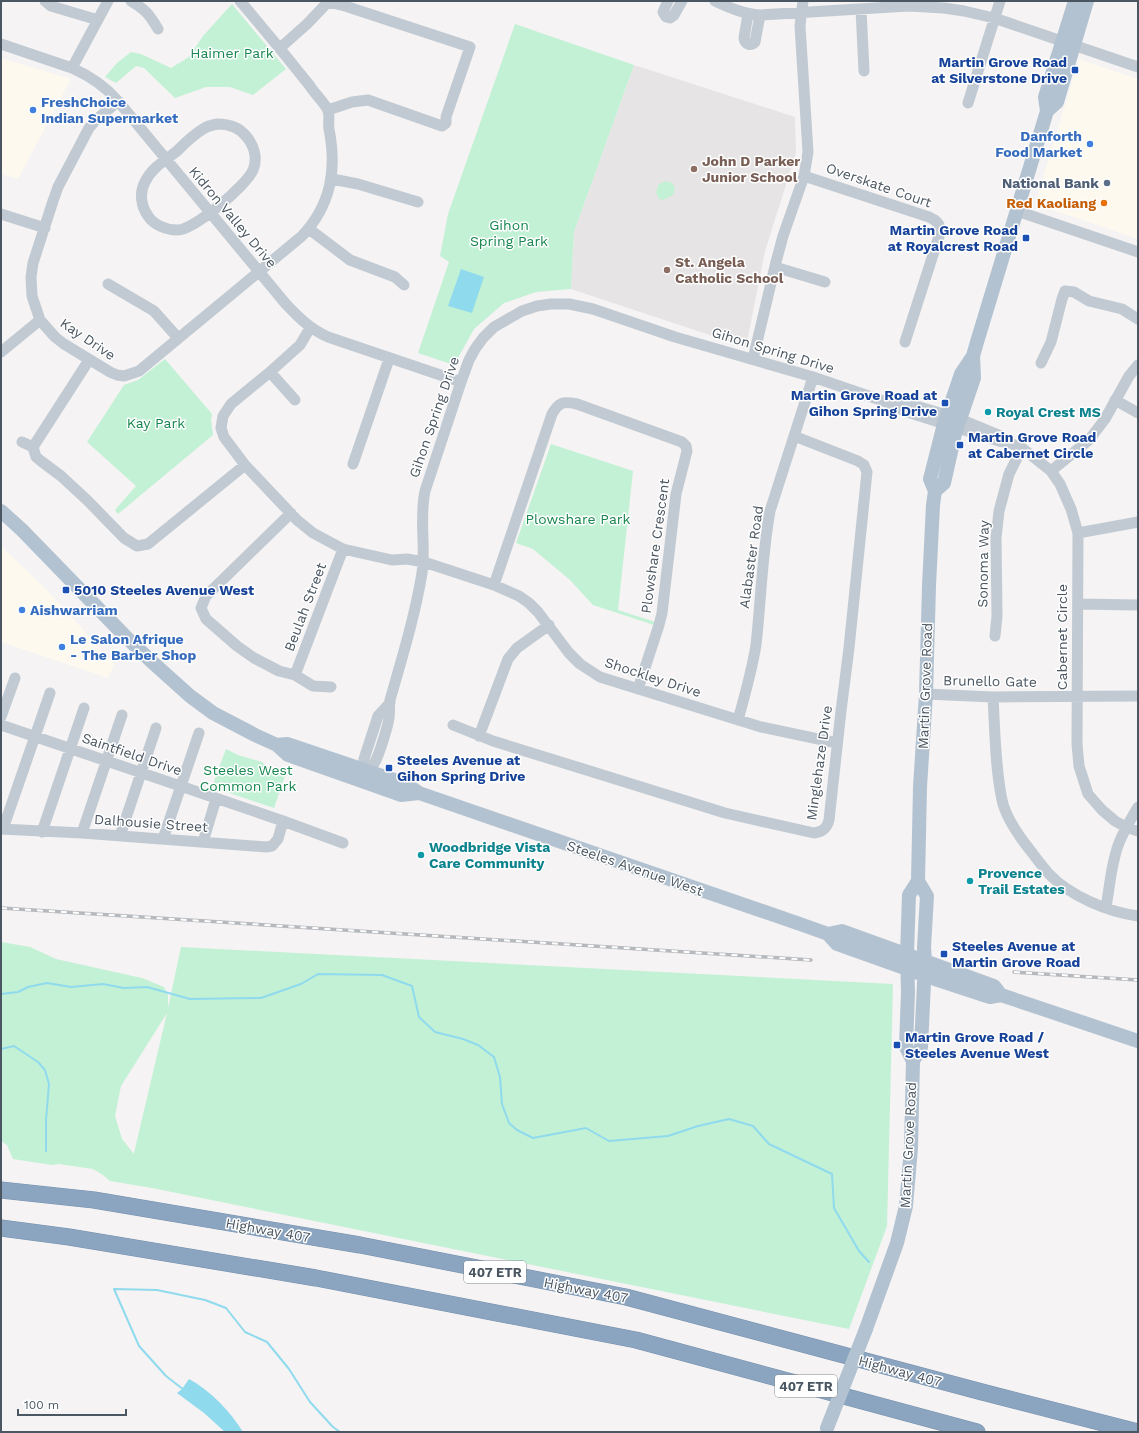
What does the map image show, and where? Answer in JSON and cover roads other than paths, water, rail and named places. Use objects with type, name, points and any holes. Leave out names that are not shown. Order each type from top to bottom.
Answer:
[{"type":"highway","name":"Highway 407","points":[[1,1190],[94,1200],[360,1245],[626,1298],[1138,1432]]},
{"type":"highway","name":"407 ETR","points":[[1,1228],[69,1237],[316,1278],[636,1340],[976,1432]]},
{"type":"main road","name":"Martin Grove Road","points":[[826,1430],[889,1268],[904,1220],[908,1186],[911,1148],[913,1061],[906,1047],[908,992],[907,954],[909,896],[918,881],[920,787],[926,694],[930,557],[935,491],[930,479],[952,422],[961,374],[973,356],[1047,111],[1057,102],[1075,1]]},
{"type":"main road","name":"Martin Grove Road","points":[[1068,43],[1087,1]]},
{"type":"main road","name":"Steeles Avenue West","points":[[1,511],[69,577],[108,619],[190,696],[213,713],[255,735],[277,744],[287,744],[364,776],[406,784],[418,793],[828,934],[837,944],[924,975],[990,997],[1000,995],[1138,1041]]},
{"type":"main road","name":"Martin Grove Road","points":[[913,1061],[921,1047],[927,896],[918,881]]},
{"type":"main road","name":"Steeles Avenue West","points":[[828,934],[842,931],[907,954],[994,986],[1000,995]]},
{"type":"street","points":[[45,1],[51,6],[98,20]]},
{"type":"street","points":[[72,68],[108,1]]},
{"type":"street","points":[[131,1],[149,14],[158,29]]},
{"type":"street","points":[[240,1],[280,48],[328,110],[352,102],[368,100],[442,126],[446,123],[446,117],[470,47],[342,4],[328,2],[307,24],[280,48]]},
{"type":"street","points":[[668,1],[663,12],[666,17],[670,18],[674,15],[682,1]]},
{"type":"street","points":[[715,1],[748,14],[760,15],[861,9],[909,4],[964,11],[994,18],[1138,67]]},
{"type":"street","points":[[753,359],[775,266],[783,236],[804,176],[808,152],[800,26],[803,1]]},
{"type":"street","points":[[968,103],[1000,1]]},
{"type":"street","points":[[861,9],[864,71]]},
{"type":"street","points":[[748,14],[744,38],[745,42],[748,44],[755,42],[760,15]]},
{"type":"street","name":"Kidron Valley Drive","points":[[1,44],[72,68],[103,86],[118,101],[297,317],[310,328],[328,337],[389,359],[461,382]]},
{"type":"street","name":"Kay Drive","points":[[118,101],[95,120],[89,128],[58,187],[33,263],[31,277],[32,296],[40,320],[55,337],[110,372],[124,376],[139,371],[260,272],[309,229],[324,202],[332,179],[333,157],[328,110]]},
{"type":"street","points":[[217,124],[229,125],[239,129],[252,144],[255,157],[253,170],[246,181],[194,224],[179,231],[161,227],[150,219],[141,199],[144,182],[154,169],[166,160],[199,132],[217,124]]},
{"type":"street","name":"Overskate Court","points":[[804,176],[929,217],[940,224],[940,233],[905,342]]},
{"type":"street","points":[[332,179],[358,184],[418,202]]},
{"type":"street","points":[[1017,211],[1138,252]]},
{"type":"street","points":[[1,214],[45,228]]},
{"type":"street","points":[[309,229],[350,260],[395,277],[404,285]]},
{"type":"street","points":[[775,266],[825,282]]},
{"type":"street","points":[[108,284],[154,310],[178,338]]},
{"type":"street","points":[[1041,363],[1051,342],[1065,291],[1074,292],[1089,301],[1122,309],[1138,319]]},
{"type":"street","name":"Gihon Spring Drive","points":[[364,776],[364,759],[378,716],[390,703],[403,656],[424,562],[421,516],[425,491],[469,360],[483,338],[494,327],[522,311],[551,304],[569,304],[593,309],[675,337],[813,377],[895,405],[906,403],[952,422]]},
{"type":"street","points":[[1,352],[40,320]]},
{"type":"street","name":"Shockley Drive","points":[[310,328],[300,345],[231,404],[223,416],[222,428],[224,437],[245,465],[297,520],[313,533],[342,550],[392,560],[407,559],[424,562],[494,585],[519,596],[529,603],[569,653],[580,664],[592,672],[613,682],[761,727],[837,743]]},
{"type":"street","points":[[353,464],[389,359]]},
{"type":"street","points":[[33,447],[89,360]]},
{"type":"street","points":[[1051,471],[1089,440],[1105,419],[1114,400],[1129,376],[1138,365]]},
{"type":"street","points":[[270,372],[295,400]]},
{"type":"street","name":"Alabaster Road","points":[[738,720],[755,646],[770,511],[813,377]]},
{"type":"street","points":[[1114,400],[1138,413]]},
{"type":"street","name":"Plowshare Crescent","points":[[494,585],[552,414],[555,408],[560,404],[565,402],[577,404],[682,442],[686,446],[687,451],[676,494],[662,613],[638,689]]},
{"type":"street","name":"Cabernet Circle","points":[[952,422],[999,441],[1010,443],[1022,448],[1051,471],[1064,492],[1071,508],[1078,533],[1077,744],[1080,766],[1088,794],[1111,818],[1126,828],[1138,831]]},
{"type":"street","name":"Minglehaze Drive","points":[[453,725],[500,744],[725,813],[814,833],[820,833],[825,829],[829,820],[849,648],[867,472],[864,465],[858,461],[794,436]]},
{"type":"street","points":[[22,442],[33,447],[36,456],[41,461],[61,476],[88,501],[124,538],[137,546],[148,544],[245,465]]},
{"type":"street","name":"Sonoma Way","points":[[995,636],[997,616],[996,538],[999,511],[1009,474],[1022,448]]},
{"type":"street","points":[[291,513],[206,596],[201,608],[206,619],[237,646],[254,658],[279,671],[295,675],[313,686],[331,687]]},
{"type":"street","points":[[1078,533],[1138,522]]},
{"type":"street","name":"Beulah Street","points":[[295,675],[342,550]]},
{"type":"street","points":[[1078,604],[1138,605]]},
{"type":"street","points":[[479,736],[508,660],[517,648],[548,625]]},
{"type":"street","points":[[1,717],[15,678]]},
{"type":"street","points":[[3,829],[50,693]]},
{"type":"street","name":"Brunello Gate","points":[[926,694],[993,697],[1138,696]]},
{"type":"street","points":[[993,697],[997,766],[1002,800],[1007,815],[1022,839],[1054,879],[1091,902],[1119,912],[1138,916]]},
{"type":"street","points":[[42,832],[84,708]]},
{"type":"street","points":[[82,833],[122,715]]},
{"type":"street","name":"Saintfield Drive","points":[[1,725],[344,843]]},
{"type":"street","points":[[120,836],[156,728]]},
{"type":"street","points":[[163,839],[198,733]]},
{"type":"street","points":[[203,842],[216,799]]},
{"type":"street","points":[[1106,907],[1118,844],[1138,807]]},
{"type":"street","name":"Dalhousie Street","points":[[3,829],[82,833],[266,847],[272,846],[278,839],[283,821]]},
{"type":"water","points":[[461,269],[484,277],[472,313],[448,306]]},
{"type":"water","points":[[189,1379],[205,1389],[219,1402],[243,1432],[225,1432],[204,1413],[177,1393]]},
{"type":"waterway","points":[[1,994],[18,992],[28,987],[47,983],[71,987],[103,984],[124,988],[147,987],[190,999],[261,998],[301,984],[318,974],[382,975],[412,986],[419,1017],[435,1032],[463,1039],[478,1045],[494,1057],[500,1077],[502,1104],[509,1123],[517,1130],[533,1138],[586,1128],[609,1141],[668,1136],[698,1126],[729,1119],[753,1126],[769,1144],[832,1174],[834,1208],[859,1251],[869,1262]]},
{"type":"waterway","points":[[1,1049],[14,1046],[38,1062],[45,1070],[49,1084],[46,1120],[46,1151]]},
{"type":"waterway","points":[[184,1390],[166,1376],[139,1346],[114,1289],[157,1290],[205,1300],[226,1308],[245,1332],[267,1342],[289,1369],[310,1402],[333,1427],[340,1432]]},
{"type":"railway","points":[[1,908],[811,960]]},
{"type":"railway","points":[[1014,972],[1138,980]]},
{"type":"place","name":"Martin Grove Road at Silverstone Drive","points":[[1075,70]]},
{"type":"place","name":"FreshChoice Indian Supermarket","points":[[33,110]]},
{"type":"place","name":"Danforth Food Market","points":[[1090,144]]},
{"type":"place","name":"John D Parker Junior School","points":[[694,169]]},
{"type":"place","name":"National Bank","points":[[1107,183]]},
{"type":"place","name":"Red Kaoliang","points":[[1104,203]]},
{"type":"place","name":"Martin Grove Road at Royalcrest Road","points":[[1026,238]]},
{"type":"place","name":"St. Angela Catholic School","points":[[667,270]]},
{"type":"place","name":"Martin Grove Road at Gihon Spring Drive","points":[[945,403]]},
{"type":"place","name":"Royal Crest MS","points":[[988,412]]},
{"type":"place","name":"Martin Grove Road at Cabernet Circle","points":[[960,445]]},
{"type":"place","name":"5010 Steeles Avenue West","points":[[66,590]]},
{"type":"place","name":"Aishwarriam","points":[[22,610]]},
{"type":"place","name":"Le Salon Afrique - The Barber Shop","points":[[62,647]]},
{"type":"place","name":"Steeles Avenue at Gihon Spring Drive","points":[[389,768]]},
{"type":"place","name":"Woodbridge Vista Care Community","points":[[421,855]]},
{"type":"place","name":"Provence Trail Estates","points":[[970,881]]},
{"type":"place","name":"Steeles Avenue at Martin Grove Road","points":[[944,954]]},
{"type":"place","name":"Martin Grove Road / Steeles Avenue West","points":[[897,1045]]},
{"type":"park label","name":"Haimer Park","points":[[232,53]]},
{"type":"park label","name":"Gihon Spring Park","points":[[509,234]]},
{"type":"park label","name":"Kay Park","points":[[156,423]]},
{"type":"park label","name":"Plowshare Park","points":[[578,519]]},
{"type":"park label","name":"Steeles West Common Park","points":[[248,778]]}]
